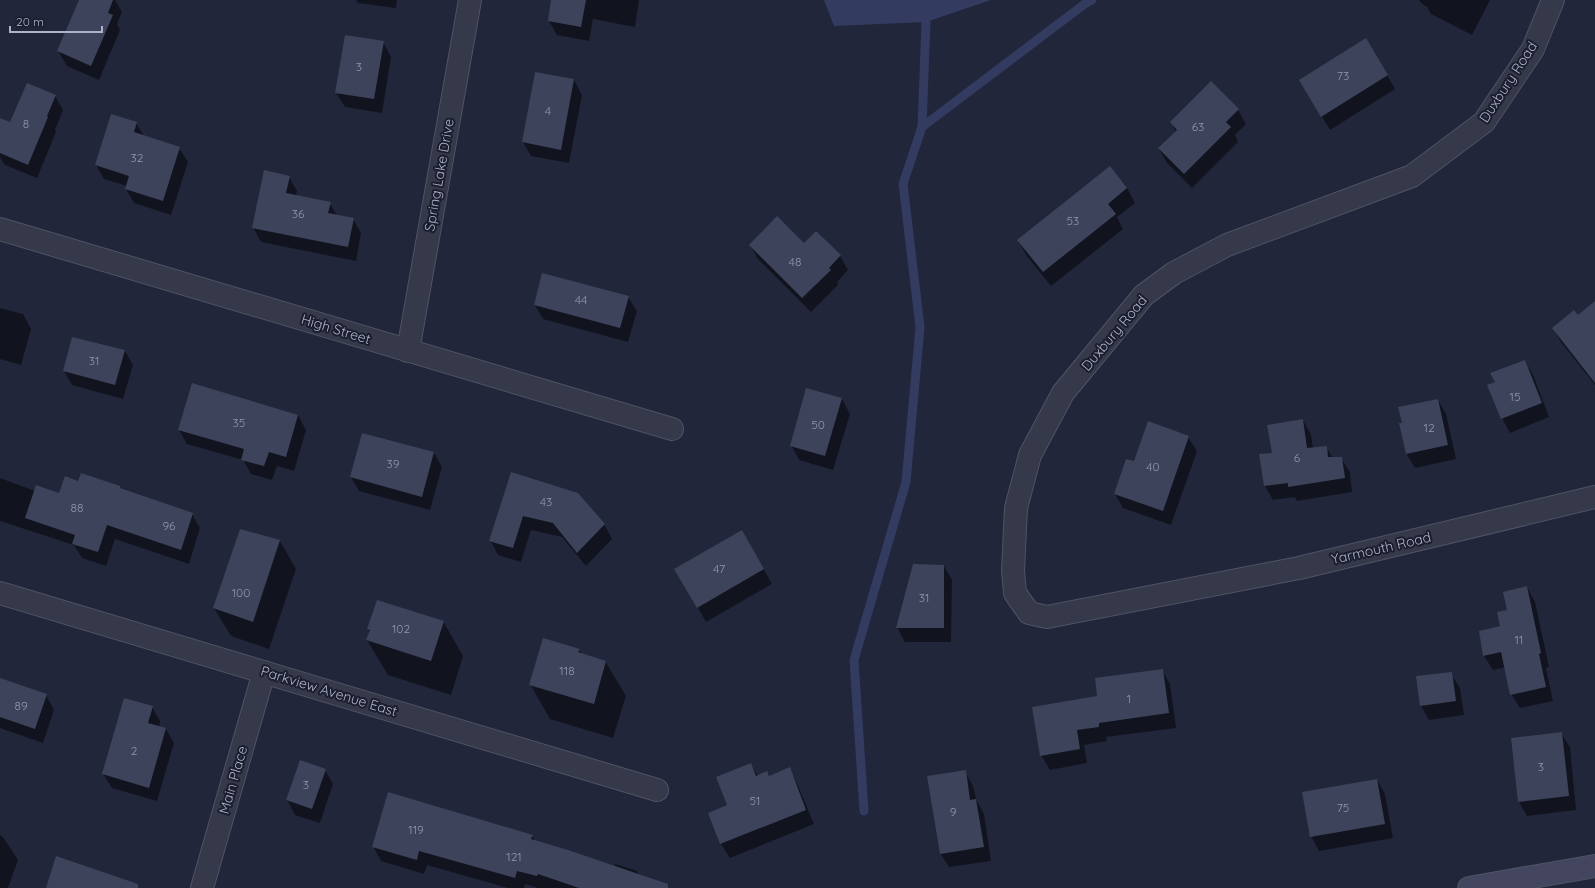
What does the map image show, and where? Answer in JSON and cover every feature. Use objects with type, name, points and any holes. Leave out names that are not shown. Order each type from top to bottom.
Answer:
[{"type":"main road","points":[[1469,888],[1595,866]]},
{"type":"street","name":"Spring Lake Drive","points":[[408,351],[470,0]]},
{"type":"street","name":"Duxbury Road","points":[[1166,593],[1047,616],[1029,613],[1015,593],[1012,571],[1016,508],[1030,456],[1063,393],[1144,295],[1174,273],[1228,245],[1412,176],[1484,122],[1533,49],[1552,0]]},
{"type":"street","name":"High Street","points":[[0,229],[672,429]]},
{"type":"street","name":"Yarmouth Road","points":[[1166,593],[1299,568],[1595,497]]},
{"type":"street","name":"Parkview Avenue East","points":[[0,593],[657,790]]},
{"type":"street","name":"Main Place","points":[[202,888],[264,672]]},
{"type":"water","points":[[824,0],[991,0],[926,22],[834,26]]},
{"type":"building","points":[[79,0],[113,0],[108,13],[113,15],[91,66],[57,51]]},
{"type":"building","points":[[551,0],[586,0],[581,27],[548,21]]},
{"type":"building","points":[[345,35],[384,41],[374,99],[335,93]]},
{"type":"building","points":[[1366,38],[1388,75],[1321,117],[1299,80]]},
{"type":"building","points":[[535,72],[574,79],[561,150],[522,142]]},
{"type":"building","points":[[1211,81],[1239,109],[1226,122],[1231,127],[1184,174],[1158,148],[1177,130],[1170,122]]},
{"type":"building","points":[[27,83],[56,95],[28,165],[0,153],[0,118],[10,122]]},
{"type":"building","points":[[111,114],[137,122],[134,132],[180,147],[163,201],[125,189],[129,176],[95,165]]},
{"type":"building","points":[[1110,166],[1127,188],[1108,204],[1116,214],[1043,272],[1017,240]]},
{"type":"building","points":[[264,170],[290,176],[286,193],[331,202],[328,213],[354,218],[348,247],[252,228]]},
{"type":"building","points":[[777,216],[804,243],[816,231],[841,255],[829,268],[831,270],[802,298],[749,245]]},
{"type":"building","points":[[542,273],[629,296],[620,328],[534,305]]},
{"type":"building","points":[[1595,301],[1595,383],[1552,328],[1574,310],[1578,315]]},
{"type":"building","points":[[72,337],[125,350],[115,385],[63,371]]},
{"type":"building","points":[[1525,360],[1542,403],[1501,419],[1487,385],[1495,382],[1490,373]]},
{"type":"building","points":[[192,383],[298,415],[286,457],[269,452],[264,466],[241,460],[244,449],[178,430]]},
{"type":"building","points":[[806,388],[842,398],[825,456],[790,446]]},
{"type":"building","points":[[1438,399],[1448,445],[1406,454],[1399,423],[1402,423],[1398,407]]},
{"type":"building","points":[[1303,419],[1307,448],[1327,446],[1328,457],[1342,457],[1345,478],[1288,487],[1288,483],[1264,486],[1259,454],[1272,453],[1267,425]]},
{"type":"building","points":[[1148,421],[1189,436],[1163,511],[1114,494],[1126,459],[1134,461]]},
{"type":"building","points":[[362,433],[434,452],[422,497],[350,477]]},
{"type":"building","points":[[511,472],[578,493],[605,524],[577,553],[553,523],[523,516],[513,548],[489,541]]},
{"type":"building","points":[[81,473],[193,513],[181,550],[107,525],[98,552],[72,544],[75,535],[25,518],[36,485],[59,493],[65,476],[78,481]]},
{"type":"building","points":[[240,529],[280,540],[253,622],[213,608]]},
{"type":"building","points":[[742,530],[764,569],[697,608],[674,569]]},
{"type":"building","points":[[913,564],[944,565],[944,628],[896,628]]},
{"type":"building","points":[[1527,586],[1541,653],[1539,654],[1546,687],[1510,695],[1501,652],[1483,656],[1479,631],[1500,626],[1497,612],[1507,610],[1503,592]]},
{"type":"building","points":[[377,600],[444,621],[431,661],[366,640],[370,630],[367,629]]},
{"type":"building","points":[[543,638],[580,649],[578,652],[606,661],[594,704],[529,685]]},
{"type":"building","points":[[1163,669],[1169,713],[1099,723],[1099,727],[1077,730],[1080,749],[1040,756],[1032,707],[1097,696],[1095,678]]},
{"type":"building","points":[[1452,672],[1456,701],[1420,706],[1416,676]]},
{"type":"building","points":[[0,678],[47,694],[35,729],[0,717]]},
{"type":"building","points":[[124,698],[153,706],[148,723],[166,728],[149,788],[102,774]]},
{"type":"building","points":[[1562,732],[1569,796],[1518,802],[1511,738]]},
{"type":"building","points":[[300,760],[326,769],[312,809],[286,800]]},
{"type":"building","points":[[751,763],[756,776],[767,771],[769,776],[790,767],[806,810],[720,844],[708,813],[727,805],[716,777]]},
{"type":"building","points":[[966,770],[970,800],[976,799],[984,847],[940,854],[927,776]]},
{"type":"building","points":[[1377,779],[1385,824],[1310,837],[1302,792]]},
{"type":"building","points":[[388,792],[533,835],[531,839],[668,884],[668,888],[579,888],[538,874],[537,876],[517,871],[515,878],[419,851],[417,860],[372,847]]},
{"type":"building","points":[[56,856],[138,884],[138,888],[46,888]]},
{"type":"waterway","points":[[864,811],[854,660],[906,482],[920,327],[903,184],[922,127],[1092,0]]},
{"type":"waterway","points":[[922,127],[926,22]]}]
